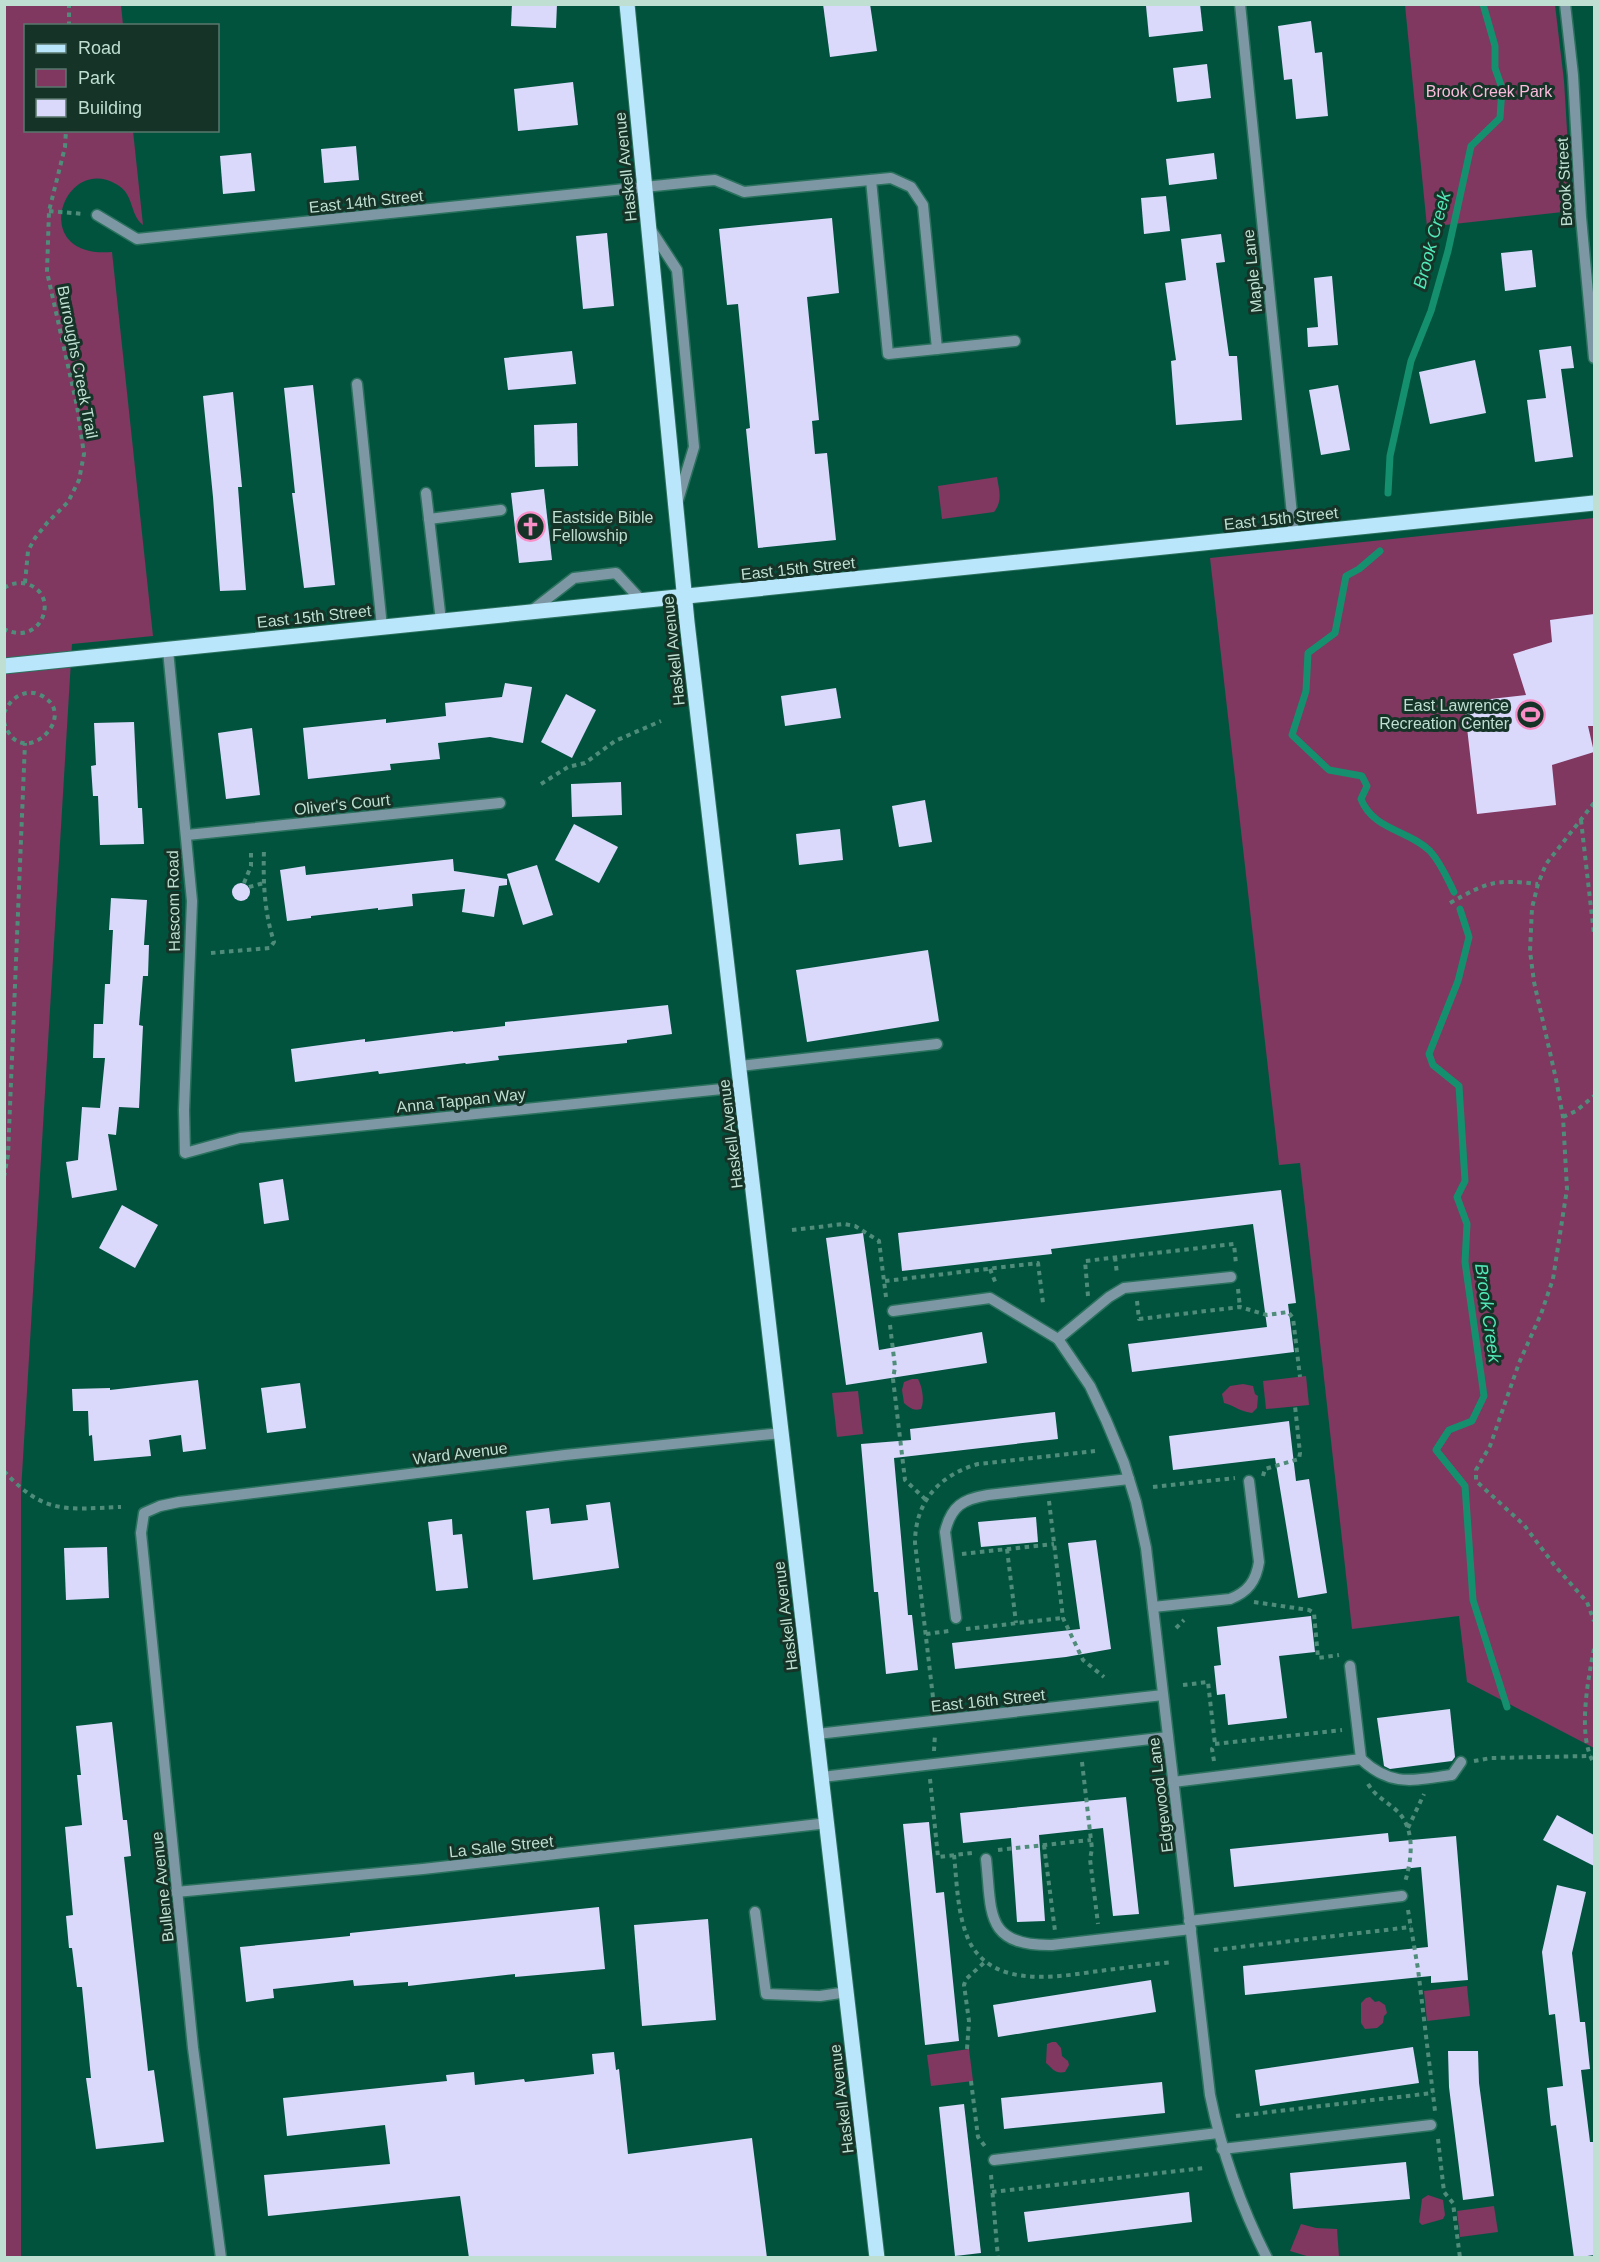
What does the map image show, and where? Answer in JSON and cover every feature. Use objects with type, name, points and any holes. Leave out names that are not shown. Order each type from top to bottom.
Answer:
[{"type":"main road","name":"Haskell Avenue","points":[[627,4],[685,597],[877,2258]]},
{"type":"main road","name":"East 15th Street","points":[[4,666],[1594,503]]},
{"type":"street","name":"Maple Lane","points":[[1240,4],[1294,534]]},
{"type":"street","name":"Brook Street","points":[[1565,4],[1574,75],[1581,217],[1594,358]]},
{"type":"street","name":"East 14th Street","points":[[97,215],[136,239],[715,180],[744,192],[757,192],[891,178],[911,187],[923,205],[937,349]]},
{"type":"street","points":[[871,180],[888,354],[1015,341]]},
{"type":"street","points":[[650,228],[677,270],[694,447],[676,506]]},
{"type":"street","points":[[357,384],[382,627]]},
{"type":"street","points":[[426,493],[441,621]]},
{"type":"street","points":[[429,519],[501,510]]},
{"type":"street","points":[[530,612],[574,578],[616,573],[641,600]]},
{"type":"street","name":"Hascom Road","points":[[168,650],[192,901],[184,1110],[185,1153]]},
{"type":"street","name":"Oliver's Court","points":[[187,835],[500,803]]},
{"type":"street","points":[[740,1066],[937,1044]]},
{"type":"street","name":"Anna Tappan Way","points":[[185,1153],[240,1138],[742,1087]]},
{"type":"street","points":[[890,1307],[990,1298],[1058,1339],[1109,1297],[1124,1288],[1234,1276]]},
{"type":"street","name":"Edgewood Lane","points":[[1058,1339],[1090,1386],[1106,1420],[1129,1479],[1146,1548],[1210,2095],[1222,2149],[1243,2208],[1267,2258]]},
{"type":"street","name":"Ward Avenue","points":[[144,1513],[160,1506],[179,1502],[565,1455],[782,1433]]},
{"type":"street","points":[[1153,1607],[1230,1599],[1241,1594],[1250,1586],[1257,1575],[1260,1562],[1247,1478]]},
{"type":"street","points":[[956,1618],[945,1532],[948,1519],[957,1506],[980,1496],[1129,1479]]},
{"type":"street","name":"Bullene Avenue","points":[[144,1513],[141,1533],[176,1892],[193,2048],[221,2258]]},
{"type":"street","points":[[1350,1666],[1361,1759],[1374,1772],[1391,1780],[1433,1778],[1452,1775],[1461,1762]]},
{"type":"street","name":"East 16th Street","points":[[817,1734],[1163,1695]]},
{"type":"street","points":[[822,1777],[1168,1737]]},
{"type":"street","points":[[1173,1782],[1361,1759]]},
{"type":"street","name":"La Salle Street","points":[[176,1892],[434,1868],[828,1823]]},
{"type":"street","points":[[983,1854],[993,1917],[1000,1931],[1012,1941],[1032,1946],[1100,1940],[1190,1925],[1405,1898]]},
{"type":"street","points":[[755,1912],[766,1994],[820,1996],[847,1992]]},
{"type":"street","points":[[1222,2149],[1433,2120]]},
{"type":"street","points":[[994,2160],[1218,2133]]},
{"type":"path","points":[[69,4],[69,24]]},
{"type":"path","name":"Burroughs Creek Trail","points":[[25,583],[28,551],[41,530],[68,502],[79,480],[84,454],[75,396],[47,272],[49,211],[65,147],[66,132]]},
{"type":"path","points":[[49,211],[97,215]]},
{"type":"path","points":[[4,588],[16,583],[32,586],[43,598],[44,614],[41,621],[30,631],[22,634],[4,629]]},
{"type":"path","points":[[4,712],[13,699],[28,693],[41,695],[51,705],[54,713],[52,729],[41,740],[25,743],[11,735],[4,722]]},
{"type":"path","points":[[541,784],[568,767],[585,763],[615,741],[661,720]]},
{"type":"path","points":[[4,1177],[8,1155],[25,743]]},
{"type":"path","points":[[1594,803],[1546,864],[1532,908],[1530,951],[1534,982],[1563,1117],[1567,1189],[1552,1279],[1541,1314],[1519,1363],[1490,1446],[1476,1470],[1476,1481],[1524,1525],[1555,1566],[1587,1602],[1594,1621]]},
{"type":"path","points":[[1581,820],[1593,902],[1594,934]]},
{"type":"path","points":[[211,953],[270,948],[273,945],[266,907],[264,849]]},
{"type":"path","points":[[244,883],[251,866],[251,850]]},
{"type":"path","points":[[1450,903],[1483,885],[1499,881],[1538,884]]},
{"type":"path","points":[[249,887],[264,883]]},
{"type":"path","points":[[1563,1117],[1576,1111],[1594,1096]]},
{"type":"path","points":[[792,1230],[844,1224],[855,1226],[879,1241],[890,1307]]},
{"type":"path","points":[[1089,1297],[1085,1261],[1234,1244],[1234,1276]]},
{"type":"path","points":[[885,1281],[1038,1263],[1043,1303]]},
{"type":"path","points":[[1238,1286],[1240,1307]]},
{"type":"path","points":[[1135,1287],[1139,1319],[1240,1307],[1267,1315],[1288,1312],[1293,1318],[1300,1377]]},
{"type":"path","points":[[890,1324],[895,1367],[893,1379],[905,1480],[925,1499]]},
{"type":"path","points":[[1091,1840],[983,1854],[938,1857],[929,1780],[935,1721],[915,1529],[925,1499],[933,1489],[945,1478],[970,1466],[1095,1451]]},
{"type":"path","points":[[4,1471],[27,1494],[49,1504],[68,1508],[121,1507]]},
{"type":"path","points":[[1153,1487],[1263,1475]]},
{"type":"path","points":[[1047,1488],[1063,1618],[1083,1660],[1104,1677]]},
{"type":"path","points":[[948,1556],[1054,1544]]},
{"type":"path","points":[[1007,1549],[1016,1623]]},
{"type":"path","points":[[1253,1602],[1309,1610],[1314,1613],[1318,1658],[1339,1655],[1339,1660],[1349,1659],[1350,1666]]},
{"type":"path","points":[[926,1634],[1063,1618]]},
{"type":"path","points":[[1594,1649],[1585,1704],[1587,1739],[1594,1762]]},
{"type":"path","points":[[1183,1685],[1208,1682],[1215,1744],[1212,1749],[1215,1777]]},
{"type":"path","points":[[1215,1744],[1357,1728]]},
{"type":"path","points":[[1081,1747],[1091,1840],[1090,1859],[1100,1940]]},
{"type":"path","points":[[1461,1762],[1491,1758],[1592,1756]]},
{"type":"path","points":[[1361,1759],[1368,1786],[1398,1811],[1408,1828],[1412,1857],[1405,1881],[1405,1898],[1418,1969],[1433,2093],[1433,2120]]},
{"type":"path","points":[[1408,1828],[1417,1804],[1433,1778]]},
{"type":"path","points":[[1044,1845],[1056,1944]]},
{"type":"path","points":[[1214,1950],[1411,1927]]},
{"type":"path","points":[[967,2049],[969,2021],[964,1985],[966,1979],[986,1961]]},
{"type":"path","points":[[1236,2116],[1433,2093]]},
{"type":"path","points":[[1438,2137],[1444,2192],[1452,2203],[1460,2258]]},
{"type":"path","points":[[992,2193],[1205,2168]]},
{"type":"green space","points":[[5,5],[121,5],[123,24],[24,24],[24,132],[133,132],[143,225],[122,188],[97,179],[81,183],[69,194],[62,209],[62,226],[69,240],[86,250],[112,252],[153,636],[72,644],[21,1491],[21,2257],[5,2258]]},
{"type":"green space","name":"Brook Creek Park","points":[[1405,5],[1555,5],[1564,81],[1572,211],[1427,227]]},
{"type":"green space","points":[[997,477],[999,500],[994,512],[942,519],[938,486]]},
{"type":"green space","points":[[1594,518],[1594,1748],[1467,1682],[1459,1616],[1352,1629],[1300,1163],[1279,1165],[1210,558]]},
{"type":"green space","points":[[1306,1376],[1309,1405],[1266,1409],[1263,1381]]},
{"type":"green space","points":[[918,1379],[921,1386],[923,1398],[921,1409],[912,1409],[904,1403],[902,1390],[904,1382]]},
{"type":"green space","points":[[1243,1384],[1253,1386],[1258,1396],[1257,1408],[1252,1413],[1224,1403],[1222,1394],[1230,1386]]},
{"type":"green space","points":[[858,1391],[863,1434],[837,1437],[832,1393]]},
{"type":"green space","points":[[1467,1986],[1470,2016],[1427,2021],[1424,1991]]},
{"type":"green space","points":[[1370,1997],[1375,2002],[1379,2001],[1385,2005],[1387,2013],[1383,2023],[1377,2028],[1365,2029],[1361,2023],[1361,2003]]},
{"type":"green space","points":[[1056,2042],[1061,2048],[1062,2056],[1068,2061],[1069,2065],[1065,2072],[1056,2072],[1046,2063],[1047,2044]]},
{"type":"green space","points":[[969,2049],[973,2081],[931,2086],[927,2055]]},
{"type":"green space","points":[[1428,2195],[1443,2200],[1445,2215],[1443,2219],[1422,2225],[1419,2222],[1422,2199]]},
{"type":"green space","points":[[1494,2206],[1498,2232],[1460,2237],[1457,2211]]},
{"type":"green space","points":[[1301,2224],[1316,2228],[1337,2229],[1339,2257],[1310,2257],[1290,2251]]},
{"type":"building","points":[[512,4],[557,4],[556,28],[511,26]]},
{"type":"building","points":[[823,4],[870,4],[877,51],[830,57]]},
{"type":"building","points":[[1200,4],[1203,31],[1149,37],[1146,6]]},
{"type":"building","points":[[1311,21],[1315,53],[1322,52],[1328,116],[1296,119],[1292,79],[1284,80],[1278,26]]},
{"type":"building","points":[[1207,64],[1211,98],[1177,102],[1173,68]]},
{"type":"building","points":[[573,82],[578,125],[518,131],[514,89]]},
{"type":"building","points":[[356,146],[359,180],[324,183],[321,149]]},
{"type":"building","points":[[251,153],[255,191],[223,194],[220,156]]},
{"type":"building","points":[[1214,153],[1217,179],[1169,185],[1166,159]]},
{"type":"building","points":[[1166,196],[1170,231],[1144,234],[1141,198]]},
{"type":"building","points":[[832,218],[839,293],[807,297],[819,420],[812,421],[815,454],[827,453],[836,540],[758,548],[746,429],[750,428],[738,304],[727,305],[719,229]]},
{"type":"building","points":[[607,233],[614,306],[583,309],[576,236]]},
{"type":"building","points":[[1221,234],[1225,262],[1216,263],[1229,356],[1237,356],[1242,420],[1176,425],[1171,361],[1176,360],[1165,283],[1186,280],[1181,239]]},
{"type":"building","points":[[1532,250],[1536,287],[1505,291],[1501,253]]},
{"type":"building","points":[[1332,276],[1338,345],[1308,347],[1307,328],[1318,327],[1314,278]]},
{"type":"building","points":[[1571,346],[1574,368],[1561,369],[1573,457],[1535,462],[1527,400],[1546,398],[1539,350]]},
{"type":"building","points":[[572,351],[576,384],[508,390],[504,358]]},
{"type":"building","points":[[1475,360],[1486,413],[1430,424],[1419,372]]},
{"type":"building","points":[[313,385],[335,585],[304,588],[292,493],[295,493],[284,388]]},
{"type":"building","points":[[1338,385],[1350,450],[1321,455],[1309,390]]},
{"type":"building","points":[[233,392],[242,487],[238,487],[246,590],[220,591],[203,396]]},
{"type":"building","points":[[577,423],[578,466],[535,467],[534,425]]},
{"type":"building","name":"Eastside Bible Fellowship","points":[[544,489],[552,560],[519,563],[511,493]]},
{"type":"building","name":"East Lawrence Recreation Center","points":[[1594,614],[1594,726],[1588,726],[1594,752],[1552,765],[1556,805],[1477,814],[1464,702],[1526,695],[1513,654],[1552,642],[1550,620]]},
{"type":"building","points":[[505,683],[532,687],[523,743],[490,737],[438,743],[440,759],[390,764],[391,770],[308,779],[303,728],[386,719],[386,723],[446,716],[445,703],[502,697]]},
{"type":"building","points":[[836,688],[841,718],[785,726],[781,696]]},
{"type":"building","points":[[566,694],[596,710],[572,758],[541,742]]},
{"type":"building","points":[[134,722],[138,808],[142,808],[144,844],[100,845],[98,796],[93,796],[91,766],[96,765],[94,723]]},
{"type":"building","points":[[252,728],[260,795],[226,799],[218,733]]},
{"type":"building","points":[[621,782],[622,815],[572,817],[571,784]]},
{"type":"building","points":[[925,800],[932,842],[899,847],[892,806]]},
{"type":"building","points":[[574,824],[618,847],[599,883],[555,860]]},
{"type":"building","points":[[840,829],[843,860],[799,865],[796,834]]},
{"type":"building","points":[[453,859],[454,871],[507,879],[507,885],[499,886],[494,917],[462,912],[465,889],[412,894],[413,906],[378,910],[378,908],[287,921],[280,870],[305,866],[306,875]]},
{"type":"building","points":[[537,865],[553,915],[523,925],[507,874]]},
{"type":"building","points":[[241,883],[247,886],[250,892],[247,898],[241,901],[235,898],[232,892],[235,886]]},
{"type":"building","points":[[111,898],[147,900],[144,945],[149,945],[148,976],[143,976],[139,1025],[143,1026],[139,1108],[119,1107],[116,1135],[108,1134],[117,1190],[72,1198],[66,1162],[78,1160],[82,1107],[100,1108],[105,1058],[93,1058],[94,1024],[103,1024],[105,984],[110,984],[113,930],[109,930]]},
{"type":"building","points":[[928,950],[939,1021],[807,1042],[796,970]]},
{"type":"building","points":[[668,1005],[672,1034],[627,1040],[627,1043],[498,1056],[499,1060],[379,1074],[378,1071],[295,1082],[291,1049],[365,1039],[365,1042],[505,1026],[505,1022]]},
{"type":"building","points":[[283,1179],[289,1220],[264,1224],[259,1183]]},
{"type":"building","points":[[1281,1190],[1296,1303],[1288,1304],[1294,1352],[1132,1372],[1128,1344],[1267,1327],[1253,1224],[1051,1249],[1052,1254],[902,1271],[898,1233]]},
{"type":"building","points":[[122,1205],[158,1225],[135,1268],[99,1248]]},
{"type":"building","points":[[863,1233],[879,1350],[982,1332],[987,1363],[846,1385],[826,1238]]},
{"type":"building","points":[[198,1380],[206,1449],[183,1452],[181,1435],[149,1440],[151,1456],[94,1461],[92,1435],[89,1436],[88,1411],[73,1411],[72,1389],[110,1388],[110,1390]]},
{"type":"building","points":[[300,1383],[306,1428],[267,1433],[261,1388]]},
{"type":"building","points":[[1055,1412],[1058,1439],[894,1458],[908,1615],[912,1615],[918,1670],[886,1674],[878,1592],[874,1592],[861,1444],[911,1440],[910,1429]]},
{"type":"building","points":[[1289,1421],[1296,1481],[1309,1479],[1327,1593],[1298,1598],[1275,1458],[1173,1470],[1169,1436]]},
{"type":"building","points":[[610,1502],[619,1568],[533,1580],[526,1511],[549,1508],[551,1524],[588,1520],[586,1505]]},
{"type":"building","points":[[1036,1517],[1038,1542],[981,1547],[978,1522]]},
{"type":"building","points":[[452,1519],[453,1535],[462,1534],[468,1588],[436,1591],[428,1522]]},
{"type":"building","points":[[1096,1540],[1111,1649],[1066,1657],[955,1669],[952,1643],[1080,1629],[1068,1543]]},
{"type":"building","points":[[107,1547],[109,1598],[66,1600],[64,1548]]},
{"type":"building","points":[[1311,1616],[1315,1652],[1279,1656],[1287,1718],[1228,1725],[1225,1694],[1217,1695],[1214,1666],[1221,1665],[1217,1627]]},
{"type":"building","points":[[1450,1709],[1455,1757],[1452,1761],[1390,1769],[1384,1766],[1377,1718]]},
{"type":"building","points":[[112,1722],[123,1820],[127,1820],[131,1856],[124,1857],[148,2071],[154,2070],[164,2142],[96,2149],[86,2078],[91,2078],[82,1987],[77,1987],[72,1948],[69,1948],[66,1916],[73,1915],[65,1827],[82,1825],[77,1775],[81,1775],[76,1726]]},
{"type":"building","points":[[1126,1797],[1139,1914],[1113,1916],[1103,1828],[1039,1835],[1045,1921],[1017,1922],[1011,1838],[963,1843],[960,1813]]},
{"type":"building","points":[[1557,1815],[1594,1835],[1594,1866],[1543,1840]]},
{"type":"building","points":[[929,1822],[936,1893],[944,1892],[959,2041],[925,2045],[903,1824]]},
{"type":"building","points":[[1388,1833],[1389,1842],[1456,1836],[1468,1980],[1431,1983],[1431,1976],[1245,1995],[1243,1966],[1428,1947],[1421,1867],[1234,1887],[1230,1849]]},
{"type":"building","points":[[1557,1885],[1586,1892],[1572,1953],[1580,2022],[1585,2022],[1590,2069],[1581,2070],[1590,2142],[1594,2142],[1594,2255],[1574,2258],[1556,2125],[1551,2126],[1547,2088],[1563,2086],[1555,2014],[1549,2015],[1542,1952]]},
{"type":"building","points":[[599,1907],[605,1969],[515,1977],[515,1974],[408,1986],[408,1982],[354,1986],[353,1980],[273,1989],[274,1998],[246,2002],[240,1947]]},
{"type":"building","points":[[708,1919],[716,2020],[642,2026],[634,1925]]},
{"type":"building","points":[[1151,1980],[1156,2012],[998,2037],[993,2005]]},
{"type":"building","points":[[1413,2047],[1419,2083],[1260,2106],[1255,2070]]},
{"type":"building","points":[[1448,2051],[1478,2051],[1479,2083],[1494,2196],[1463,2200],[1449,2087]]},
{"type":"building","points":[[614,2052],[616,2070],[619,2069],[628,2154],[752,2138],[767,2258],[469,2258],[460,2196],[268,2216],[264,2175],[390,2164],[385,2125],[287,2136],[283,2098],[447,2081],[446,2075],[474,2072],[475,2085],[594,2074],[592,2054]]},
{"type":"building","points":[[1162,2082],[1165,2113],[1004,2129],[1001,2098]]},
{"type":"building","points":[[964,2104],[981,2253],[955,2256],[939,2107]]},
{"type":"building","points":[[1406,2162],[1410,2199],[1293,2209],[1290,2173]]},
{"type":"building","points":[[1189,2192],[1192,2222],[1028,2242],[1024,2212]]},
{"type":"waterway","name":"Brook Creek","points":[[1388,493],[1390,456],[1411,361],[1431,311],[1448,251],[1471,146],[1500,118],[1502,88],[1495,68],[1495,46],[1483,4]]},
{"type":"waterway","name":"Brook Creek","points":[[1380,551],[1359,569],[1346,576],[1335,633],[1308,653],[1306,691],[1292,735],[1329,770],[1362,776],[1367,786],[1361,799],[1367,809],[1383,824],[1412,838],[1430,851],[1441,866],[1454,892]]},
{"type":"waterway","name":"Brook Creek","points":[[1460,909],[1469,937],[1458,981],[1429,1054],[1433,1065],[1459,1086],[1465,1181],[1457,1197],[1467,1224],[1465,1262],[1484,1396],[1472,1421],[1449,1430],[1436,1450],[1465,1486],[1473,1600],[1507,1707]]},
{"type":"place","name":"Eastside Bible Fellowship","points":[[531,526]]},
{"type":"place","name":"East Lawrence Recreation Center","points":[[1530,714]]}]
